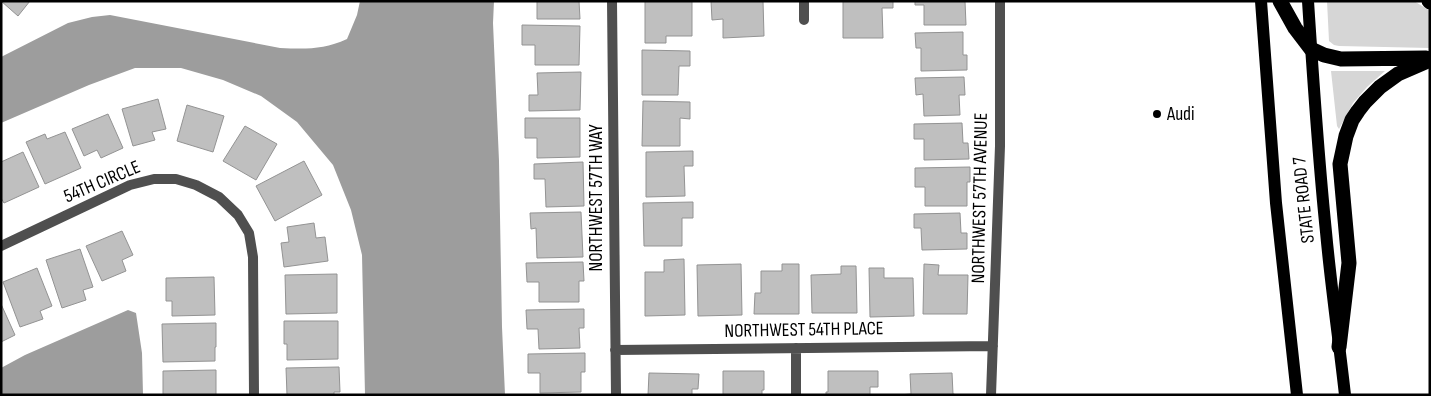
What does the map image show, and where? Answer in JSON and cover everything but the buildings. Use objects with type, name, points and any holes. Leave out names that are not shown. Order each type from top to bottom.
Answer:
[{"type":"highway","points":[[1280,1],[1295,28],[1311,48],[1324,55],[1341,59],[1430,59]]},
{"type":"highway","points":[[1339,347],[1349,263],[1340,164],[1346,136],[1352,120],[1361,106],[1380,87],[1398,74],[1430,59]]},
{"type":"main road","name":"STATE ROAD 7","points":[[1261,1],[1276,202],[1297,395]]},
{"type":"main road","name":"STATE ROAD 7","points":[[1308,1],[1318,152],[1345,395]]},
{"type":"street","name":"NORTHWEST 57TH WAY","points":[[612,1],[616,395]]},
{"type":"street","points":[[804,1],[804,20]]},
{"type":"street","name":"NORTHWEST 57TH AVENUE","points":[[991,395],[1000,146],[1000,1]]},
{"type":"street","name":"54TH CIRCLE","points":[[1,246],[130,185],[154,179],[176,179],[196,185],[219,197],[238,215],[249,233],[253,257],[254,395]]},
{"type":"street","name":"NORTHWEST 54TH PLACE","points":[[615,350],[993,346]]},
{"type":"street","points":[[796,348],[796,395]]},
{"type":"shaded area","points":[[360,1],[494,1],[493,23],[499,161],[505,395],[365,395],[362,255],[351,210],[333,165],[297,122],[261,96],[223,80],[181,68],[135,68],[89,85],[1,123],[1,57],[68,23],[110,15],[280,48],[314,48],[347,39],[357,15]]},
{"type":"shaded area","points":[[1327,1],[1414,1],[1430,11],[1430,48],[1334,45],[1329,41]]},
{"type":"shaded area","points":[[1331,71],[1385,71],[1353,103],[1339,129],[1337,126]]},
{"type":"shaded area","points":[[128,310],[136,313],[142,353],[143,395],[1,395],[1,368],[25,355]]},
{"type":"place","name":"Audi","points":[[1157,114]]}]
